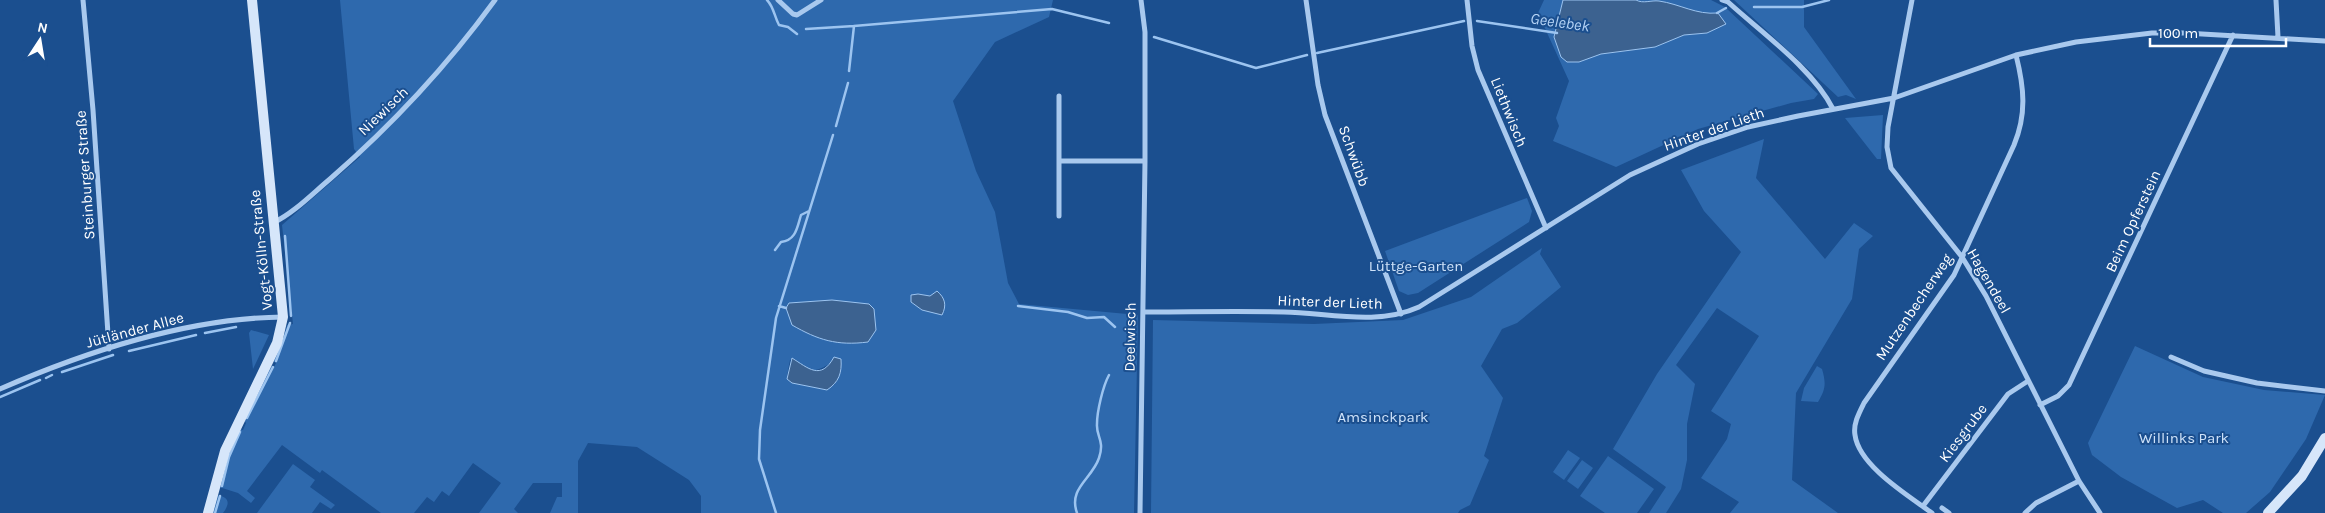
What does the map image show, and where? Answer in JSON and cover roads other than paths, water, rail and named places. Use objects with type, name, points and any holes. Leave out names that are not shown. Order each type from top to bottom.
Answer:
[{"type":"street","name":"Steinburger Straße","points":[[84,0],[109,349]]},
{"type":"street","name":"Vogt-Kölln-Straße","points":[[208,513],[225,451],[277,343],[283,317],[252,0]]},
{"type":"street","name":"Niewisch","points":[[273,224],[286,217],[349,162],[413,100],[442,70],[495,0]]},
{"type":"street","points":[[778,0],[793,14],[797,15],[821,0]]},
{"type":"street","name":"Deelwisch","points":[[1140,513],[1145,161],[1145,32],[1141,0]]},
{"type":"street","name":"Schwübb","points":[[1306,0],[1318,85],[1326,115],[1401,314]]},
{"type":"street","name":"Liethwisch","points":[[1467,0],[1472,46],[1478,70],[1546,228]]},
{"type":"street","points":[[1722,0],[1728,2],[1794,61],[1827,98],[1832,109]]},
{"type":"street","name":"Hagendeel","points":[[1912,0],[1888,127],[1887,147],[1891,168],[1962,257],[1986,296],[2079,481],[2100,513]]},
{"type":"street","points":[[2276,0],[2278,37]]},
{"type":"street","name":"Hinter der Lieth","points":[[1142,312],[1282,312],[1369,318],[1401,314],[1419,307],[1630,175],[1698,144],[1757,125],[1894,98],[2016,55],[2076,42],[2152,33],[2233,34],[2325,41]]},
{"type":"street","name":"Beim Opferstein","points":[[2040,405],[2058,396],[2069,386],[2233,34]]},
{"type":"street","name":"Mutzenbecherweg","points":[[1932,513],[1887,479],[1869,461],[1856,443],[1854,429],[1864,403],[1954,275],[2020,128],[2024,90],[2016,55]]},
{"type":"street","points":[[1059,96],[1059,216]]},
{"type":"street","points":[[1059,161],[1145,161]]},
{"type":"street","name":"Jütländer Allee","points":[[0,390],[109,349],[211,324],[283,317]]},
{"type":"street","points":[[2171,357],[2204,371],[2258,383],[2325,391]]},
{"type":"street","name":"Kiesgrube","points":[[1923,506],[2008,394],[2028,380]]},
{"type":"street","points":[[2268,513],[2302,476],[2325,438]]},
{"type":"street","points":[[2025,513],[2036,502],[2079,481]]},
{"type":"street","points":[[1942,508],[1949,513]]},
{"type":"water","points":[[1563,0],[1667,2],[1695,11],[1718,13],[1726,24],[1707,33],[1684,35],[1655,47],[1601,54],[1579,62],[1567,62],[1561,57],[1554,37]]},
{"type":"water","points":[[937,291],[942,296],[944,302],[942,315],[922,310],[911,302],[911,295],[930,296]]},
{"type":"water","points":[[832,300],[869,304],[874,309],[876,330],[868,342],[847,343],[828,341],[810,335],[792,325],[786,308],[789,303]]},
{"type":"water","points":[[834,357],[841,359],[841,369],[837,380],[827,390],[792,383],[787,379],[792,358],[809,368],[819,370],[824,369]]},
{"type":"waterway","points":[[767,0],[779,25],[788,27],[797,34]]},
{"type":"waterway","name":"Geelebek","points":[[1754,7],[1802,7],[1829,0]]},
{"type":"waterway","name":"Geelebek","points":[[1717,13],[1726,8]]},
{"type":"waterway","name":"Geelebek","points":[[849,71],[854,26],[1052,9],[1109,23]]},
{"type":"waterway","name":"Geelebek","points":[[1317,53],[1464,21]]},
{"type":"waterway","name":"Geelebek","points":[[1477,21],[1557,33]]},
{"type":"waterway","points":[[806,29],[854,26]]},
{"type":"waterway","name":"Geelebek","points":[[1154,37],[1256,68],[1307,55]]},
{"type":"waterway","points":[[836,126],[848,83]]},
{"type":"waterway","points":[[776,513],[759,459],[760,430],[776,318],[833,135]]},
{"type":"waterway","points":[[775,250],[781,242],[793,236],[801,215],[809,211]]},
{"type":"waterway","points":[[285,236],[291,316]]},
{"type":"waterway","points":[[779,306],[786,308]]},
{"type":"waterway","points":[[1018,306],[1068,312],[1087,318],[1104,317],[1115,327]]},
{"type":"waterway","points":[[276,361],[290,323]]},
{"type":"waterway","points":[[205,333],[236,327]]},
{"type":"waterway","points":[[129,351],[196,335]]},
{"type":"waterway","points":[[62,372],[113,355]]},
{"type":"waterway","points":[[247,418],[273,367]]},
{"type":"waterway","points":[[46,378],[52,375]]},
{"type":"waterway","name":"Geelebek","points":[[1077,513],[1075,504],[1078,490],[1096,465],[1101,452],[1097,419],[1109,375]]},
{"type":"waterway","points":[[0,397],[40,380]]},
{"type":"waterway","points":[[222,486],[229,457],[240,432]]},
{"type":"waterway","points":[[215,513],[220,496]]},
{"type":"park label","name":"Lüttge-Garten","points":[[1416,266]]},
{"type":"park label","name":"Amsinckpark","points":[[1383,417]]},
{"type":"park label","name":"Willinks Park","points":[[2184,438]]}]
